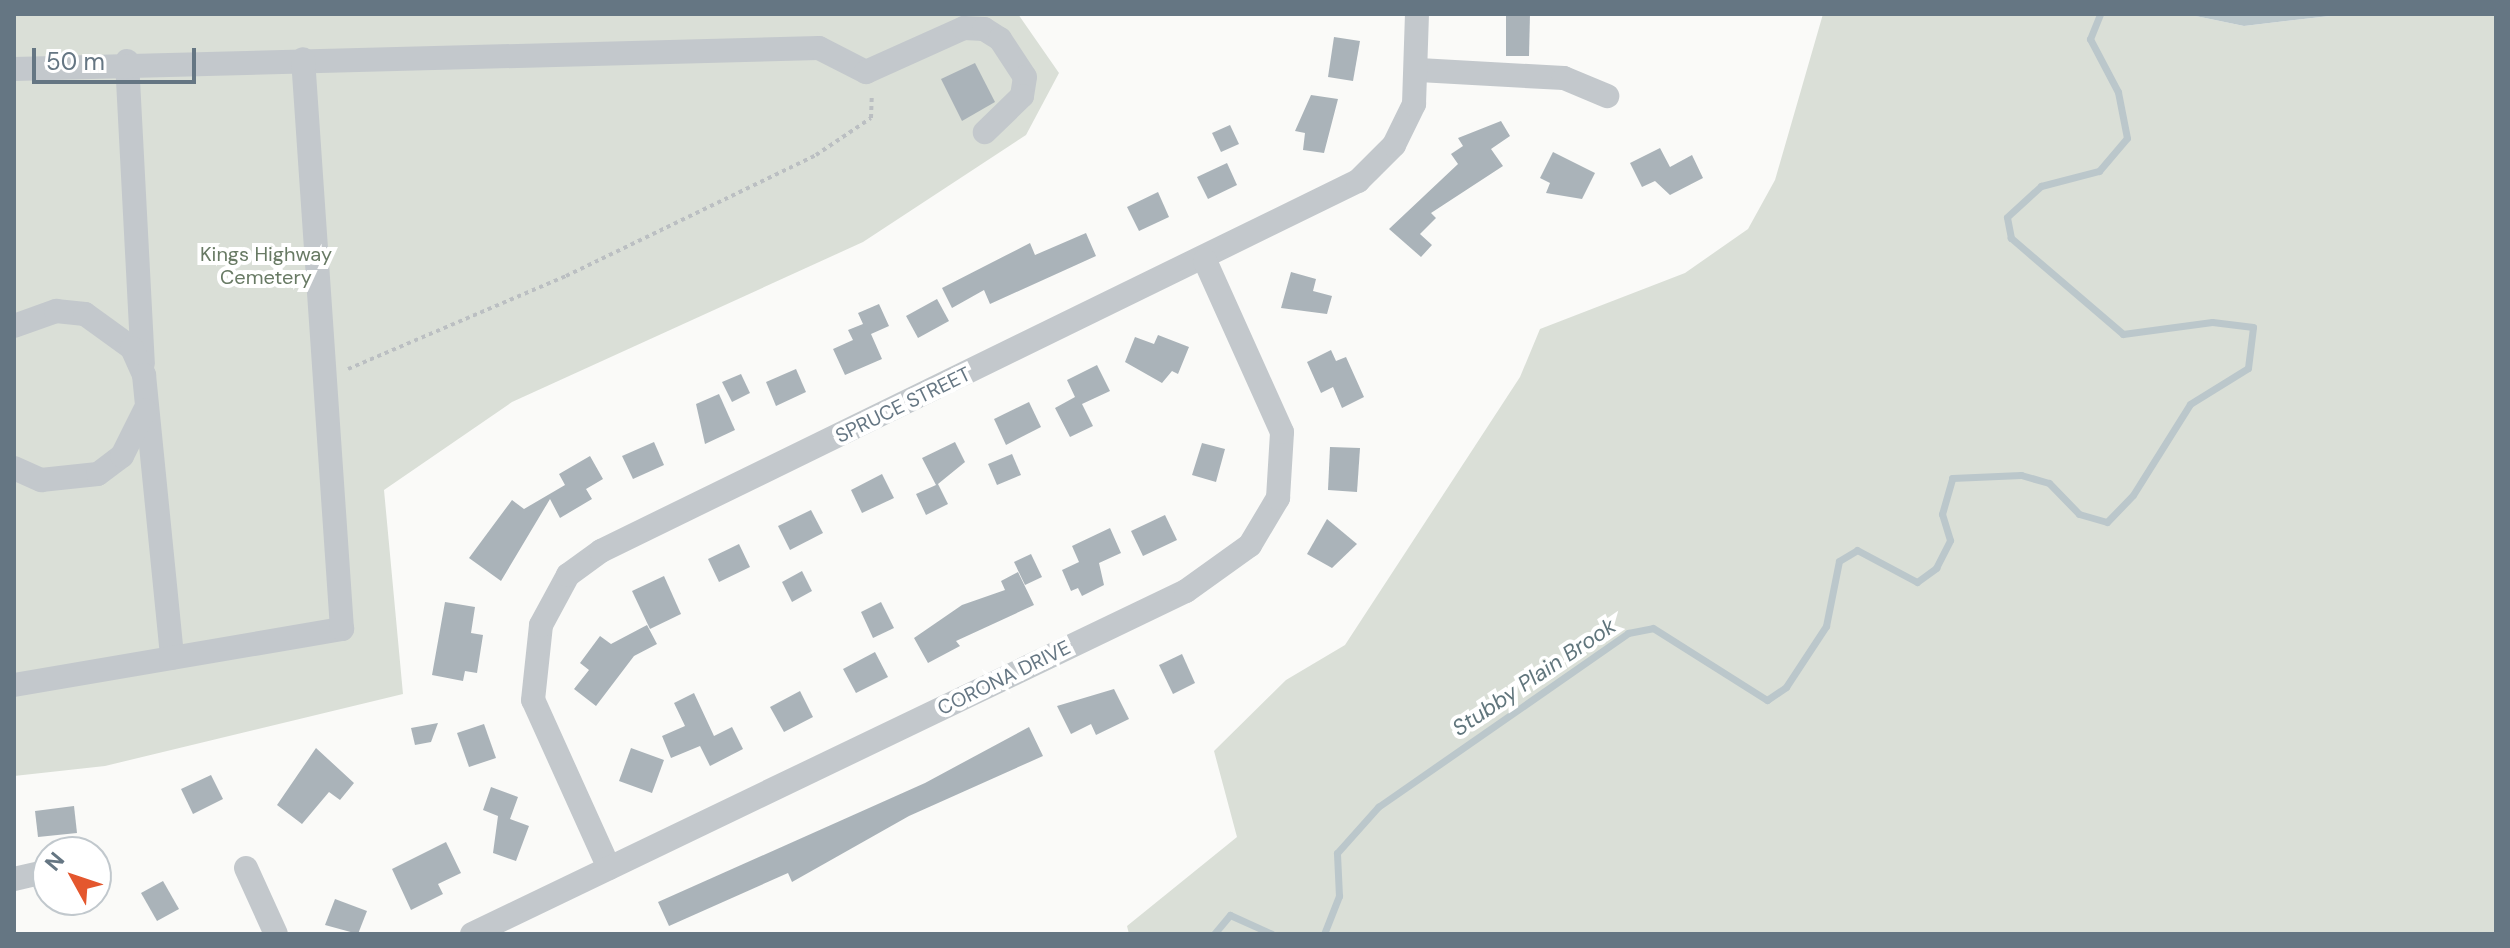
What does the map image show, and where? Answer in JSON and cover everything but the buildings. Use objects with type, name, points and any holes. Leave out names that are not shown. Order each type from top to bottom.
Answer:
[{"type":"street","name":"SPRUCE STREET","points":[[609,868],[533,700],[541,625],[568,575],[601,551],[1205,261],[1371,171],[1407,123],[1419,70],[1417,14]]},
{"type":"street","points":[[14,69],[127,61],[819,48],[866,72],[964,28],[984,29],[1000,39],[1025,77],[1022,96],[985,132]]},
{"type":"street","points":[[14,685],[342,629],[322,374],[303,59]]},
{"type":"street","points":[[127,61],[146,404],[172,658]]},
{"type":"street","points":[[1419,70],[1564,78],[1607,96]]},
{"type":"street","name":"CORONA DRIVE","points":[[472,934],[1186,591],[1250,545],[1278,498],[1282,432],[1205,261]]},
{"type":"street","points":[[14,326],[56,311],[85,314],[122,338],[144,375]]},
{"type":"street","points":[[14,468],[41,480],[98,474],[122,456],[146,404]]},
{"type":"street","points":[[246,868],[276,934]]},
{"type":"path","points":[[322,374],[387,357],[854,134],[871,118],[866,72]]},
{"type":"green space","name":"Kings Highway Cemetery","points":[[14,14],[1018,14],[1059,73],[1026,135],[863,242],[512,402],[384,490],[403,694],[105,766],[14,776]]},
{"type":"green space","points":[[1823,14],[2186,14],[2244,26],[2347,14],[2496,14],[2496,934],[1129,934],[1127,926],[1237,837],[1214,751],[1286,680],[1345,645],[1520,377],[1540,329],[1685,273],[1748,229],[1775,180]]},
{"type":"shaded area","points":[[2186,14],[2347,14],[2244,26]]},
{"type":"waterway","name":"Stubby Plain Brook","points":[[1324,934],[1339,896],[1337,853],[1378,807],[1628,633],[1653,628],[1767,700],[1786,687],[1826,626],[1839,561],[1857,550],[1917,582],[1936,568],[1950,540],[1942,514],[1952,478],[2021,475],[2049,483],[2079,514],[2107,522],[2133,495],[2190,404],[2248,368],[2253,327],[2212,322],[2123,334],[2011,238],[2007,217],[2041,186],[2099,171],[2127,138],[2118,92],[2090,39],[2100,14]]},
{"type":"waterway","name":"Stubby Plain Brook","points":[[1214,934],[1230,915],[1272,934]]}]
